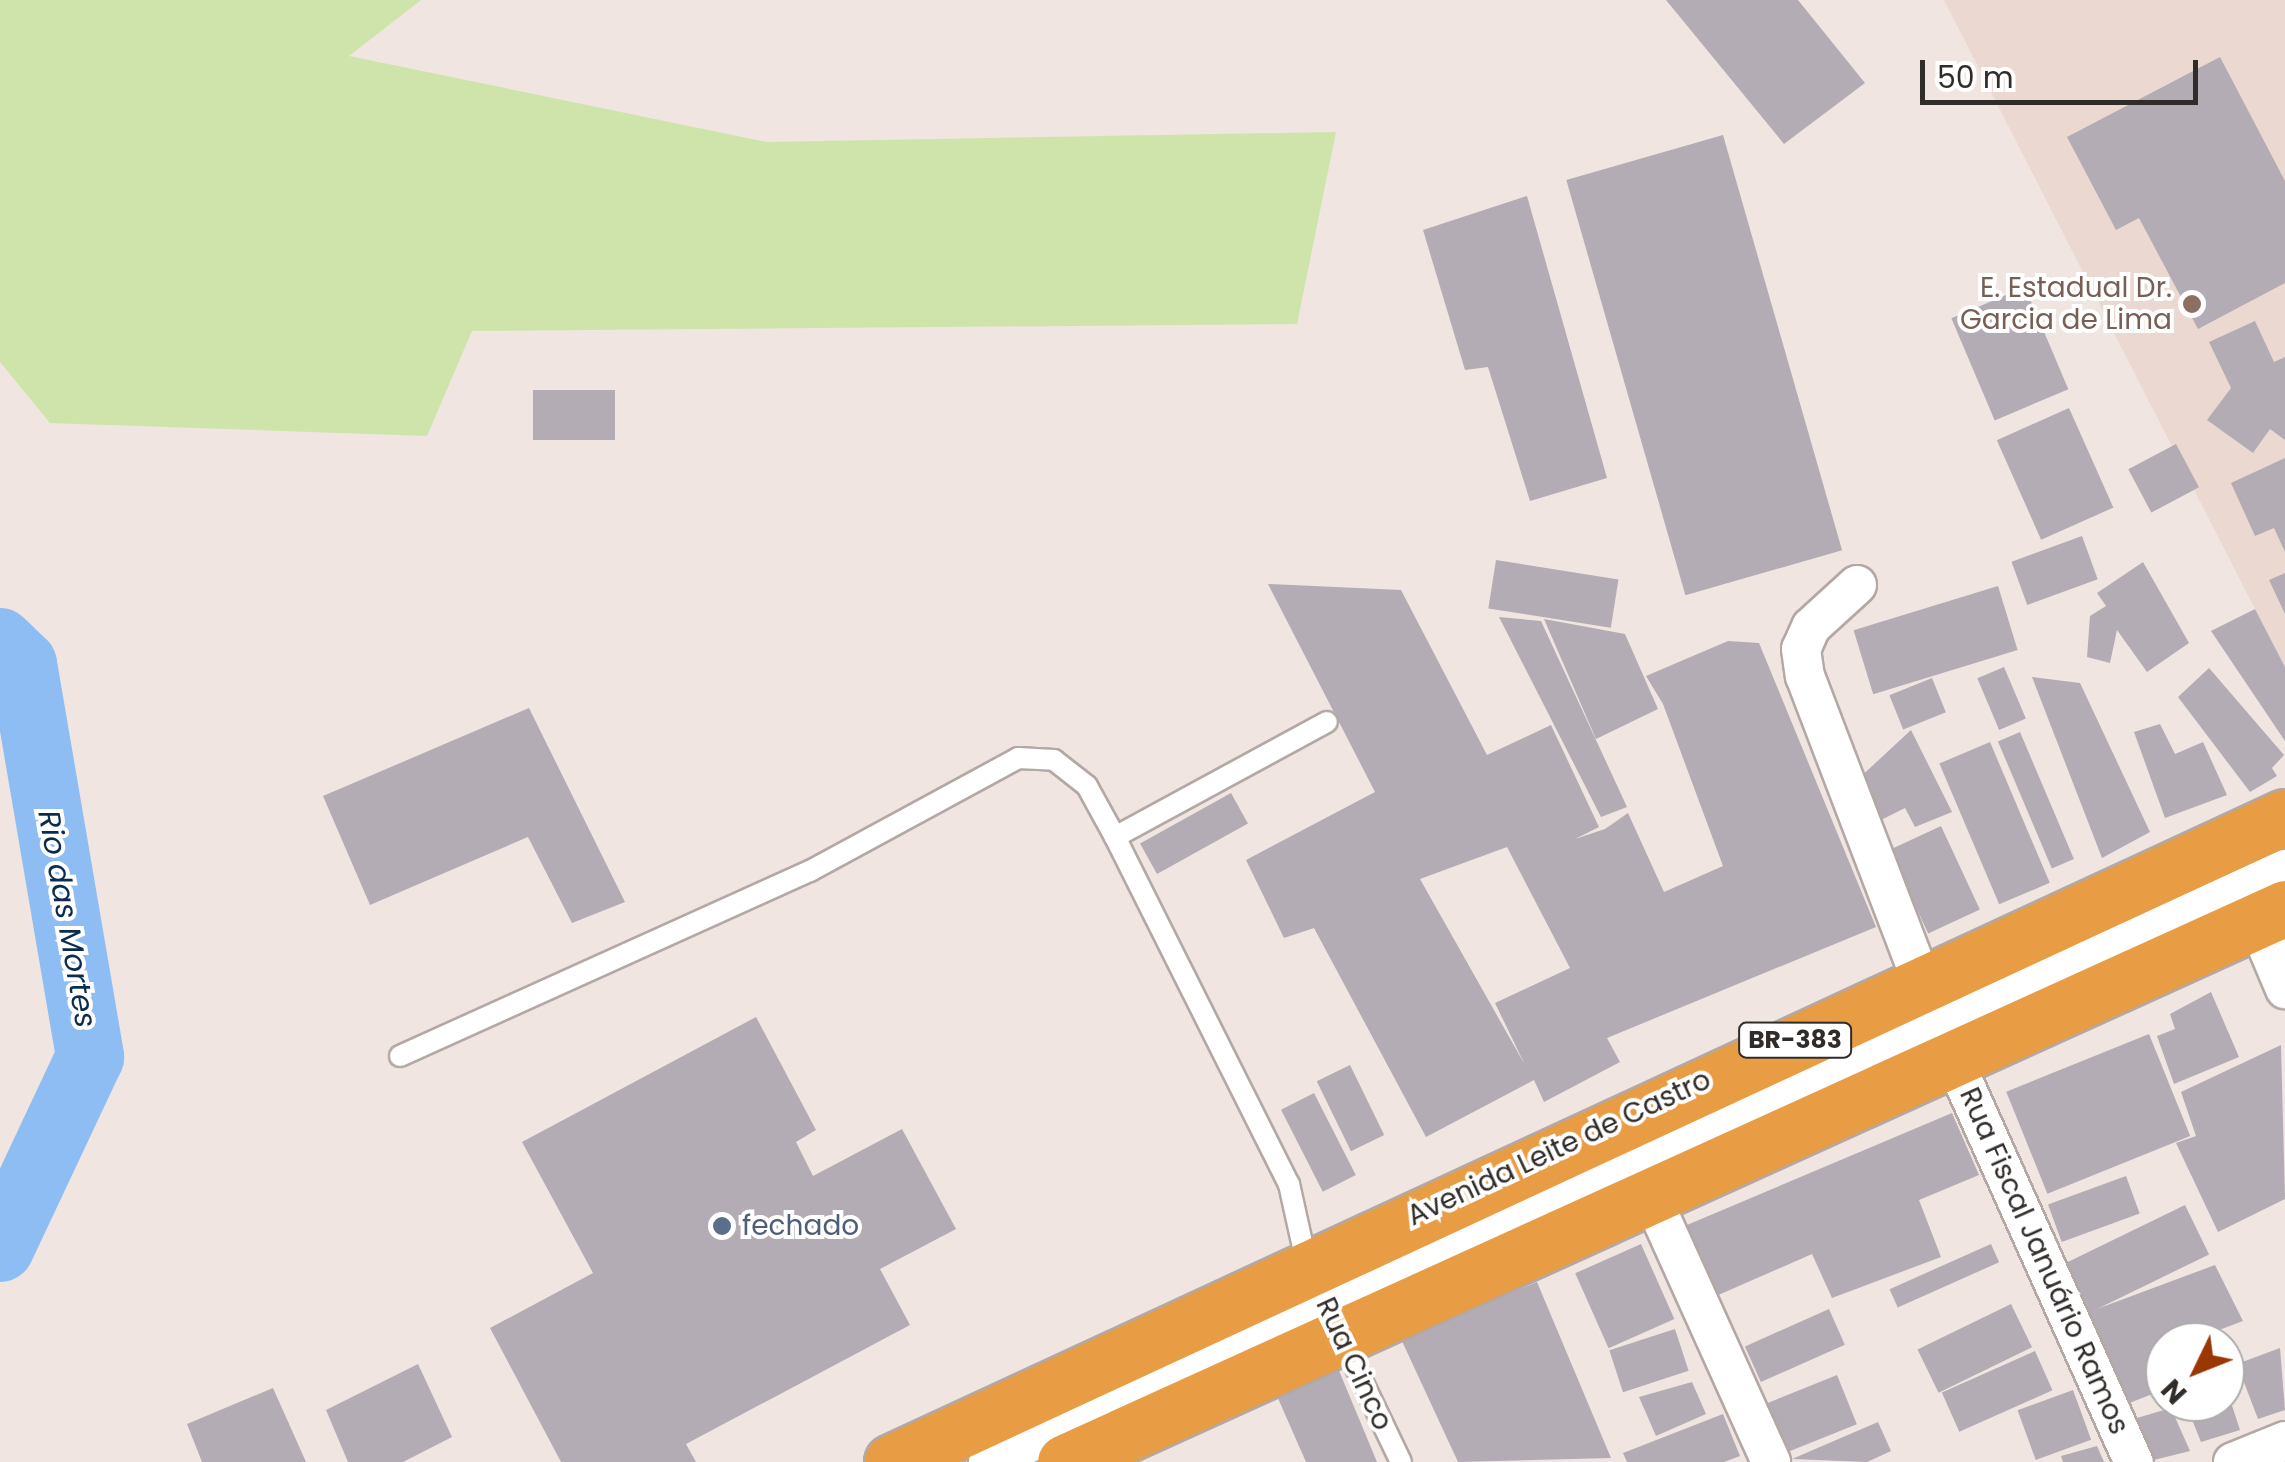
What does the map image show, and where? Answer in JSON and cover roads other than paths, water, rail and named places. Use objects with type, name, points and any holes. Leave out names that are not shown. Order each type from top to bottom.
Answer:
[{"type":"highway","name":"Avenida Leite de Castro","points":[[892,1462],[1325,1302],[1651,1196],[1938,1022],[2252,890],[2285,817]]},
{"type":"highway","name":"Avenida Leite de Castro","points":[[1065,1462],[1325,1302],[1938,1022],[2252,890]]},
{"type":"street","name":"Rua Fiscal Januário Ramos","points":[[1857,585],[1811,627],[1801,649],[1805,676],[1938,1022],[2134,1462]]},
{"type":"street","points":[[2285,868],[2252,890],[2285,989]]},
{"type":"street","points":[[1651,1196],[1772,1462]]},
{"type":"street","points":[[988,1462],[1325,1302]]},
{"type":"street","points":[[2233,1462],[2285,1441]]},
{"type":"lane","points":[[1115,837],[1327,722]]},
{"type":"lane","name":"Rua Cinco","points":[[400,1056],[810,871],[1018,758],[1054,760],[1087,786],[1289,1184],[1325,1302],[1401,1462]]},
{"type":"waterway","name":"Rio das Mortes","points":[[0,642],[23,664],[90,1057],[0,1248]]},
{"type":"place","name":"E. Estadual Dr. Garcia de Lima","points":[[2192,304]]},
{"type":"place","name":"fechado","points":[[722,1226]]}]
